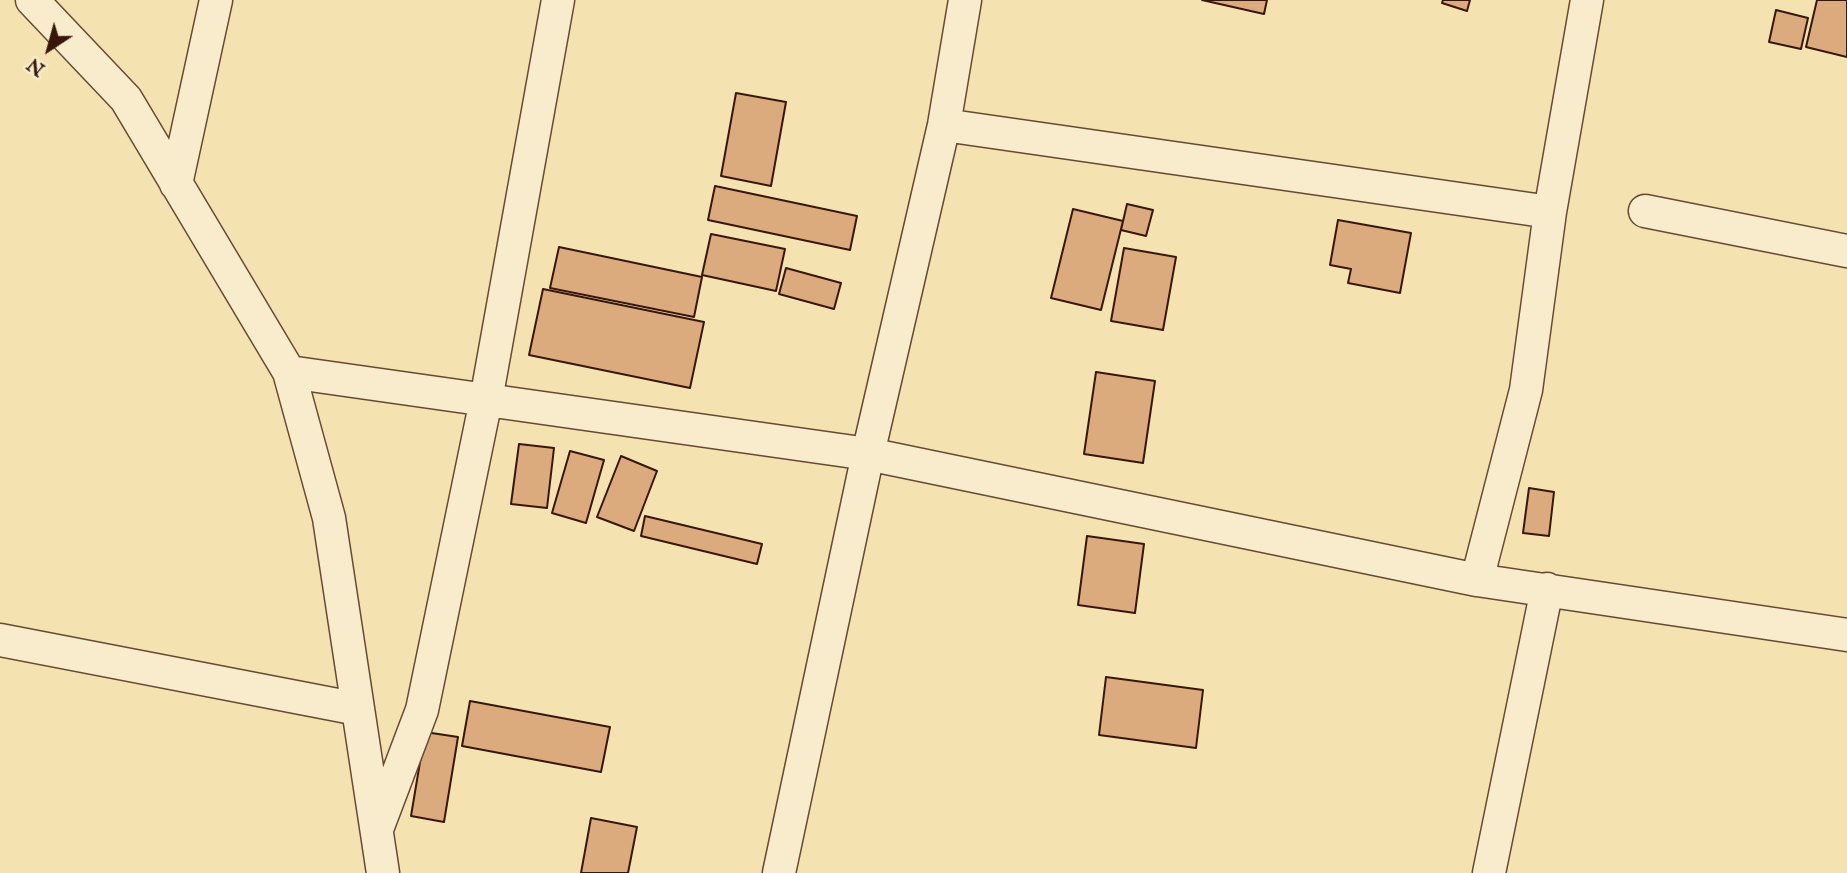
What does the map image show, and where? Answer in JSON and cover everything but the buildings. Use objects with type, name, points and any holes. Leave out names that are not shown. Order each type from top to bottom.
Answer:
[{"type":"street","points":[[32,0],[126,99],[289,372],[329,518],[383,873]]},
{"type":"street","points":[[176,184],[216,0]]},
{"type":"street","points":[[376,831],[422,710],[486,400],[558,0]]},
{"type":"street","points":[[779,873],[868,454],[944,125],[965,0]]},
{"type":"street","points":[[1477,580],[1526,390],[1550,212],[1587,0]]},
{"type":"street","points":[[944,125],[1550,212]]},
{"type":"street","points":[[1645,211],[1847,251]]},
{"type":"street","points":[[289,372],[868,454],[1477,580],[1847,635]]},
{"type":"street","points":[[1489,873],[1547,589]]},
{"type":"street","points":[[0,640],[358,709]]}]
